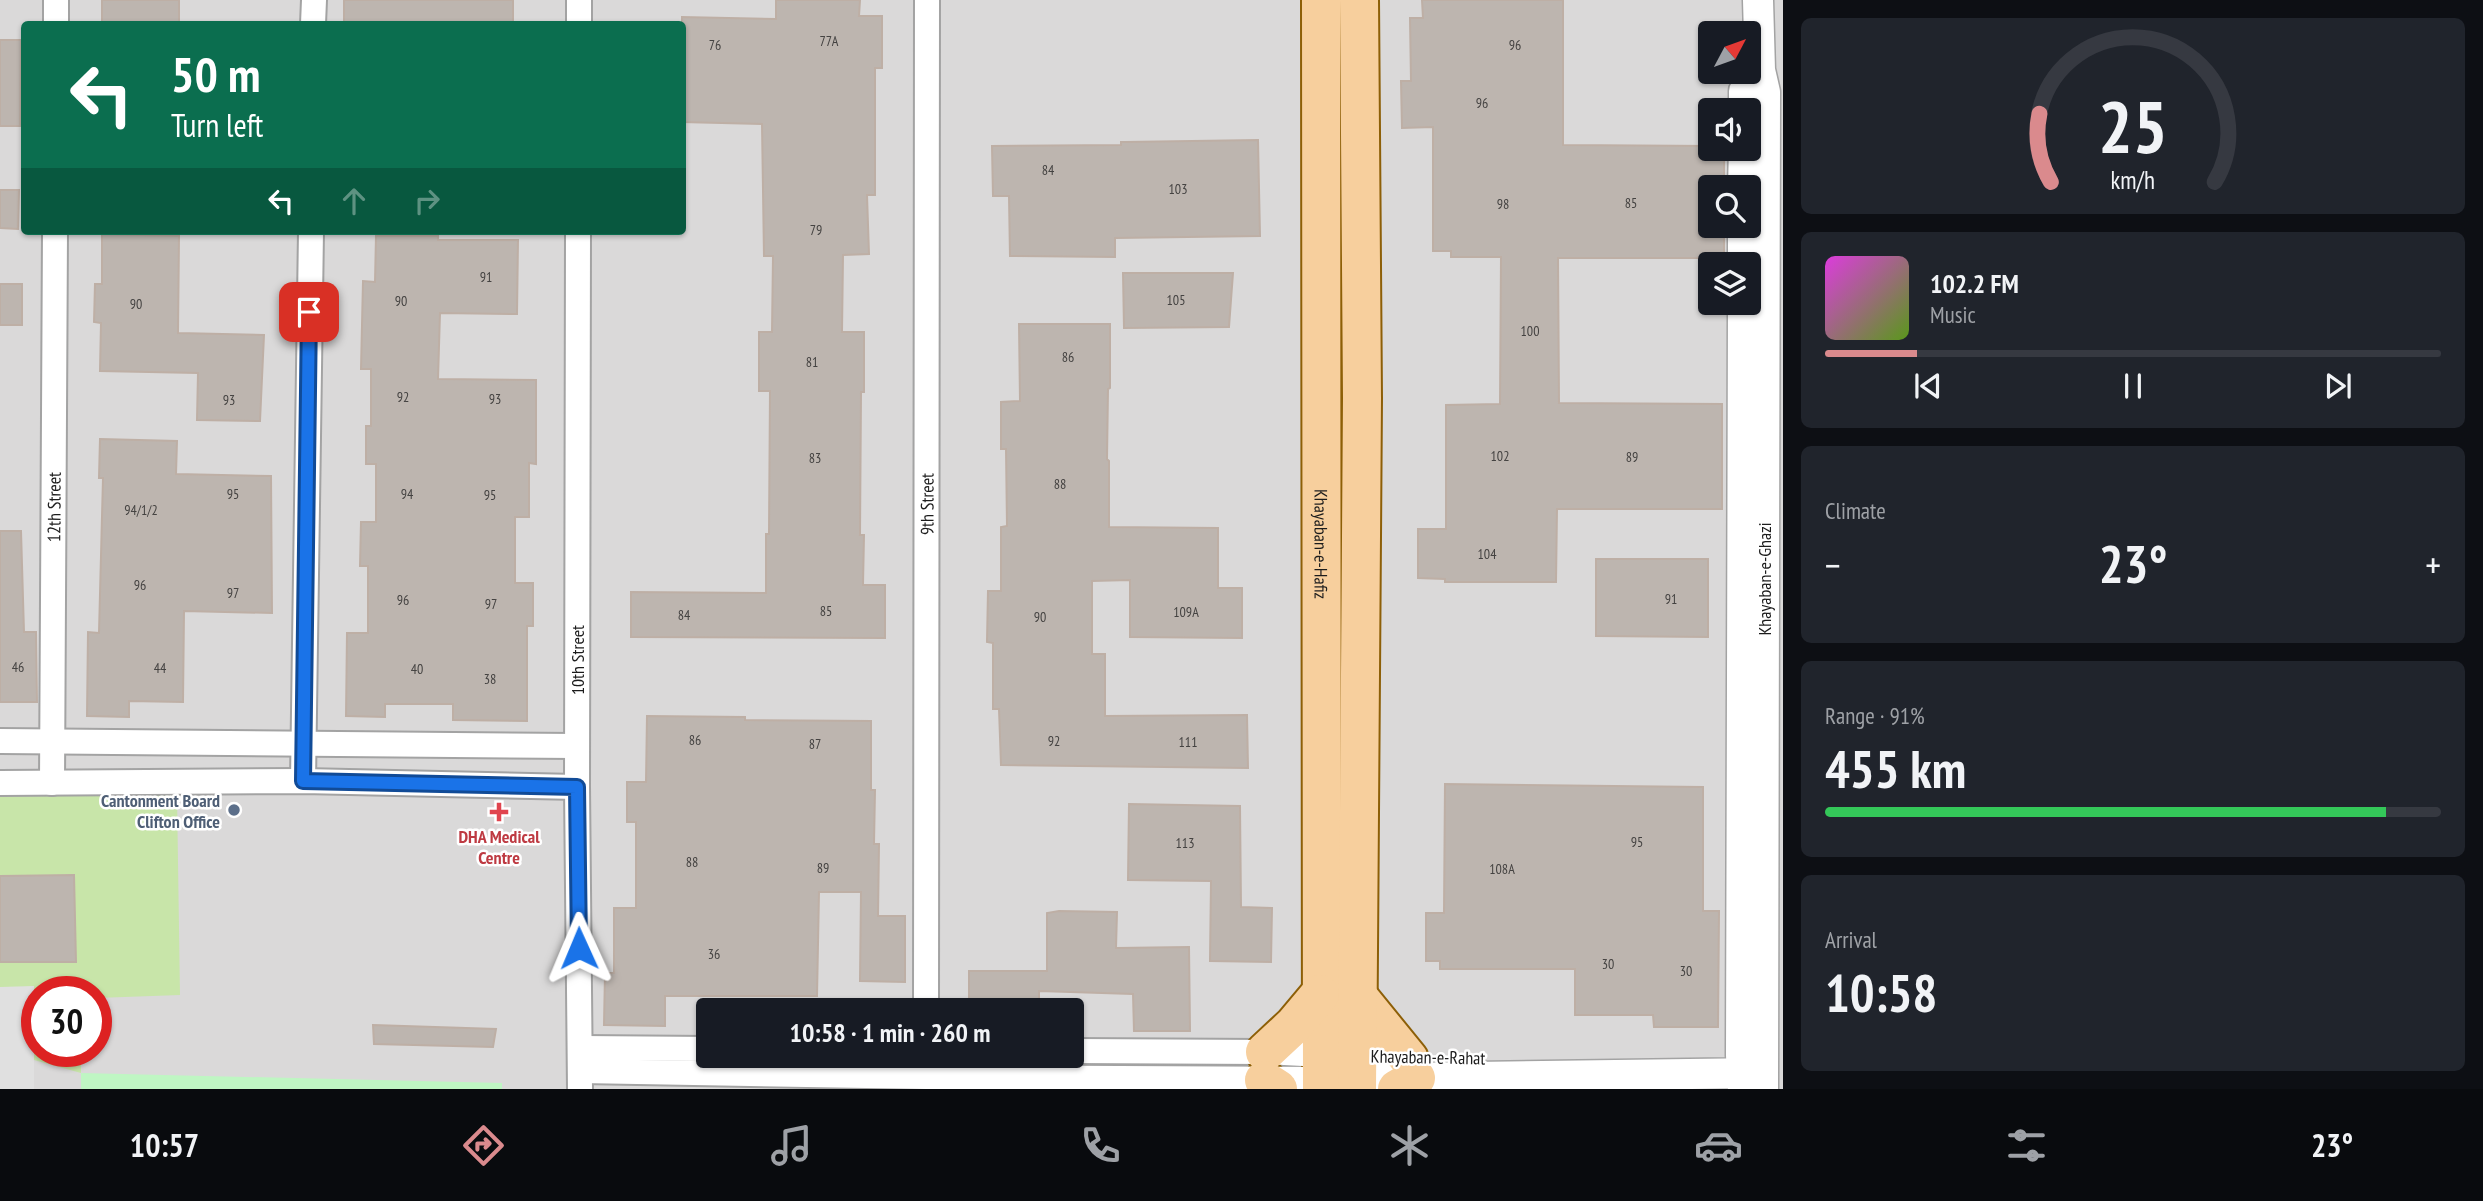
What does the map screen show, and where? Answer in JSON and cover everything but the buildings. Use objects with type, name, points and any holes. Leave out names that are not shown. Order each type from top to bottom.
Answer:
[{"type":"main road","name":"Khayaban-e-Hafiz","points":[[1321,0],[1320,994],[1339,1075]]},
{"type":"main road","points":[[1339,1075],[1357,995],[1362,398],[1359,0]]},
{"type":"main road","points":[[1321,398],[1362,398]]},
{"type":"main road","points":[[1269,1074],[1294,1025],[1320,994]]},
{"type":"main road","points":[[1357,995],[1407,1075]]},
{"type":"street","points":[[56,0],[56,21]]},
{"type":"street","points":[[313,21],[314,0]]},
{"type":"street","points":[[579,0],[579,21]]},
{"type":"street","name":"9th Street","points":[[926,998],[927,0]]},
{"type":"street","name":"Khayaban-e-Ghazi","points":[[1758,0],[1760,1070]]},
{"type":"street","name":"12th Street","points":[[52,783],[55,235]]},
{"type":"street","points":[[303,781],[310,235]]},
{"type":"street","name":"10th Street","points":[[578,235],[577,787],[580,1069]]},
{"type":"street","name":"Khayaban-e-Ghazi","points":[[1743,315],[1760,1070]]},
{"type":"street","points":[[0,741],[577,746]]},
{"type":"street","points":[[0,783],[303,781],[577,787]]},
{"type":"street","points":[[580,1069],[696,1051]]},
{"type":"street","name":"Khayaban-e-Rahat","points":[[1084,1052],[1269,1074]]},
{"type":"street","name":"Khayaban-e-Rahat","points":[[580,1069],[926,1074],[1339,1075],[1760,1070]]},
{"type":"shaded area","points":[[0,0],[1783,0],[1783,1089],[0,1089]]},
{"type":"shaded area","points":[[21,986],[21,1067],[34,1067],[34,1089],[0,1089],[0,987]]},
{"type":"green space","points":[[0,792],[177,795],[180,995],[112,997],[112,976],[21,976],[21,987],[0,987]]},
{"type":"green space","points":[[59,1067],[81,1067],[81,1073]]},
{"type":"green space","points":[[81,1073],[502,1083],[502,1089],[81,1089]]},
{"type":"place","name":"Cantonment Board Clifton Office","points":[[234,810]]},
{"type":"place","name":"DHA Medical Centre","points":[[499,812]]},
{"type":"route","points":[[309,312],[303,781],[577,787],[579,948]]}]
